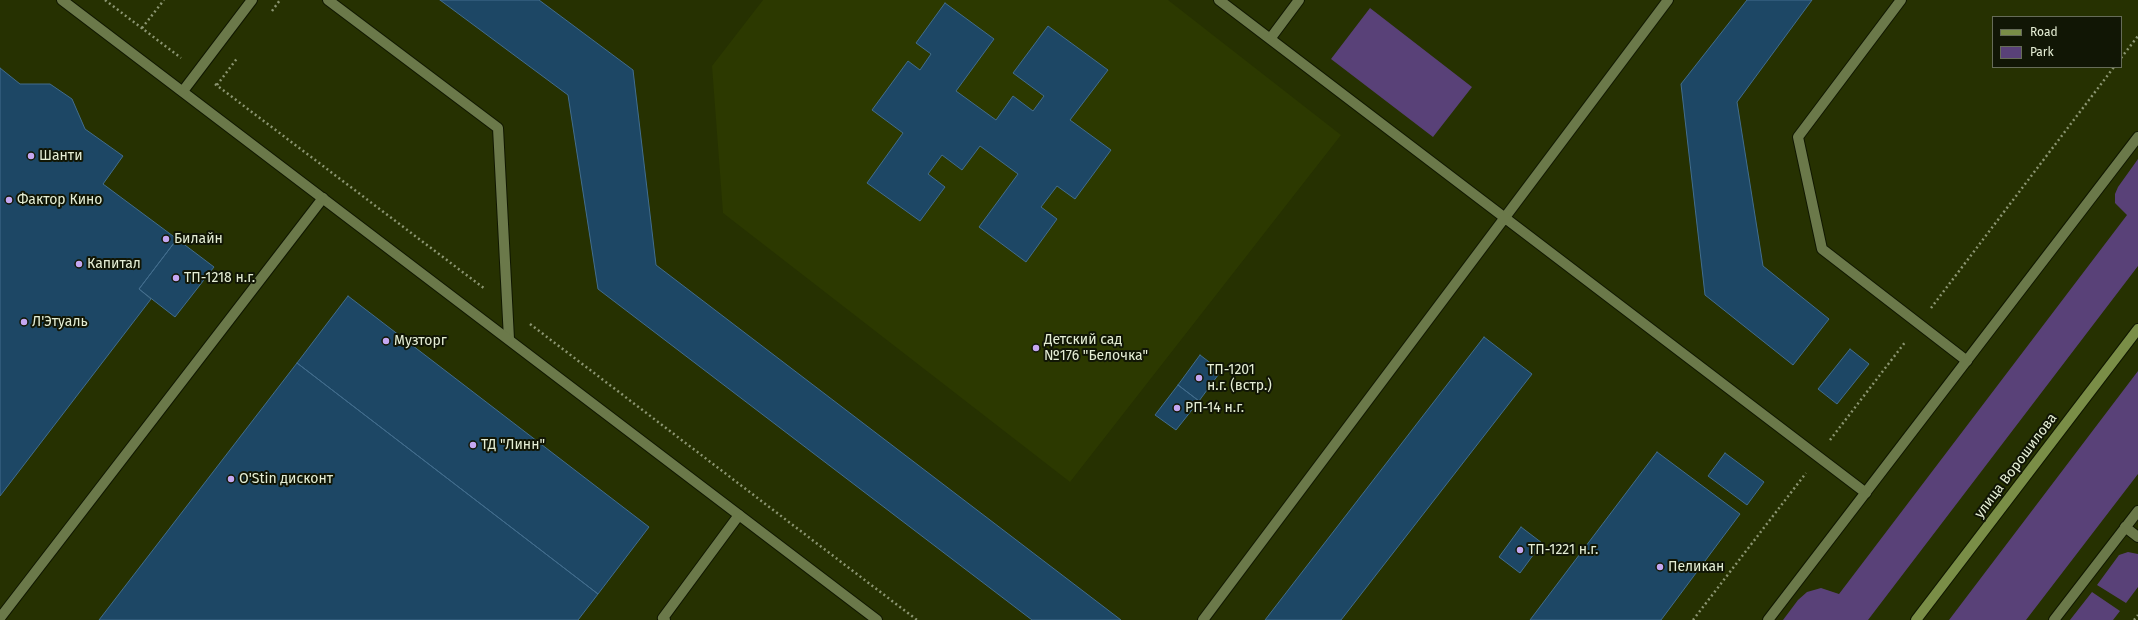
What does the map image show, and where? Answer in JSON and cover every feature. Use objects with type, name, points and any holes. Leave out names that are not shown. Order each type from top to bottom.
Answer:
[{"type":"main road","name":"улица Ворошилова","points":[[1916,620],[2138,329]]},
{"type":"street","points":[[62,0],[877,620]]},
{"type":"street","points":[[183,91],[252,0]]},
{"type":"street","points":[[328,0],[498,128],[509,340]]},
{"type":"street","points":[[1219,0],[1866,493]]},
{"type":"street","points":[[1270,39],[1299,0]]},
{"type":"street","points":[[1203,620],[1668,0]]},
{"type":"street","points":[[1901,0],[1798,137],[1822,249],[1920,323],[1967,361]]},
{"type":"street","points":[[1768,620],[2138,137]]},
{"type":"street","points":[[0,618],[323,198]]},
{"type":"street","points":[[2054,620],[2138,510]]},
{"type":"street","points":[[663,619],[739,515]]},
{"type":"street","points":[[2125,527],[2138,537]]},
{"type":"path","points":[[142,28],[164,0]]},
{"type":"path","points":[[2122,57],[2138,36]]},
{"type":"path","points":[[1693,620],[2113,68]]},
{"type":"path","points":[[2134,620],[2138,615]]},
{"type":"shaded area","name":"Детский сад №176 \"Белочка\"","points":[[763,0],[1168,0],[1341,135],[1070,482],[723,213],[712,66]]},
{"type":"green space","points":[[1370,8],[1472,87],[1433,137],[1331,59]]},
{"type":"green space","points":[[2138,159],[2138,266],[1868,620],[1783,620],[1798,600],[1807,592],[1821,588],[1839,594],[2127,215],[2115,203],[2115,194],[2118,187]]},
{"type":"green space","points":[[2138,371],[2138,474],[2026,620],[1949,620]]},
{"type":"green space","points":[[2128,552],[2138,554],[2138,587],[2126,603],[2097,585],[2119,555]]},
{"type":"green space","points":[[2092,592],[2120,611],[2113,620],[2070,620]]},
{"type":"building","points":[[440,0],[539,0],[633,70],[656,265],[1121,620],[1032,620],[598,289],[568,95]]},
{"type":"building","points":[[1747,0],[1812,0],[1737,102],[1763,266],[1829,319],[1793,365],[1705,295],[1681,84]]},
{"type":"building","points":[[945,3],[994,39],[956,91],[996,120],[1013,96],[1033,111],[1044,96],[1013,73],[1048,26],[1108,70],[1070,120],[1111,150],[1075,199],[1057,186],[1041,207],[1057,219],[1026,262],[979,227],[1018,174],[980,146],[962,170],[942,155],[928,174],[945,187],[920,221],[867,183],[903,133],[872,110],[908,61],[920,70],[931,54],[916,43]]},
{"type":"building","name":"Капитал","points":[[0,68],[20,84],[50,84],[72,99],[85,129],[123,156],[103,184],[177,239],[139,289],[151,299],[0,496]]},
{"type":"building","name":"ТП-1218 н.г.","points":[[177,239],[214,267],[175,317],[139,289]]},
{"type":"building","name":"ТД \"Линн\"","points":[[348,296],[649,527],[598,594],[297,363]]},
{"type":"building","points":[[1484,337],[1532,374],[1341,620],[1265,620]]},
{"type":"building","points":[[1850,349],[1869,364],[1837,404],[1818,389]]},
{"type":"building","name":"ТП-1201 н.г. (встр.)","points":[[1200,355],[1221,371],[1199,401],[1178,385]]},
{"type":"building","points":[[297,363],[598,594],[578,620],[99,620]]},
{"type":"building","name":"РП-14 н.г.","points":[[1178,385],[1199,401],[1176,430],[1155,415]]},
{"type":"building","points":[[1657,452],[1740,514],[1661,620],[1530,620]]},
{"type":"building","points":[[1725,453],[1764,482],[1747,505],[1708,476]]},
{"type":"building","name":"ТП-1221 н.г.","points":[[1521,527],[1542,543],[1520,573],[1499,557]]},
{"type":"place","name":"Шанти","points":[[31,156]]},
{"type":"place","name":"Фактор Кино","points":[[9,200]]},
{"type":"place","name":"Билайн","points":[[166,239]]},
{"type":"place","name":"Капитал","points":[[79,264]]},
{"type":"place","name":"ТП-1218 н.г.","points":[[176,278]]},
{"type":"place","name":"Л'Этуаль","points":[[24,322]]},
{"type":"place","name":"Музторг","points":[[386,341]]},
{"type":"place","name":"Детский сад №176 \"Белочка\"","points":[[1036,348]]},
{"type":"place","name":"ТП-1201 н.г. (встр.)","points":[[1199,378]]},
{"type":"place","name":"РП-14 н.г.","points":[[1177,408]]},
{"type":"place","name":"ТД \"Линн\"","points":[[473,445]]},
{"type":"place","name":"O'Stin дисконт","points":[[231,479]]},
{"type":"place","name":"ТП-1221 н.г.","points":[[1520,550]]},
{"type":"place","name":"Пеликан","points":[[1660,567]]}]
